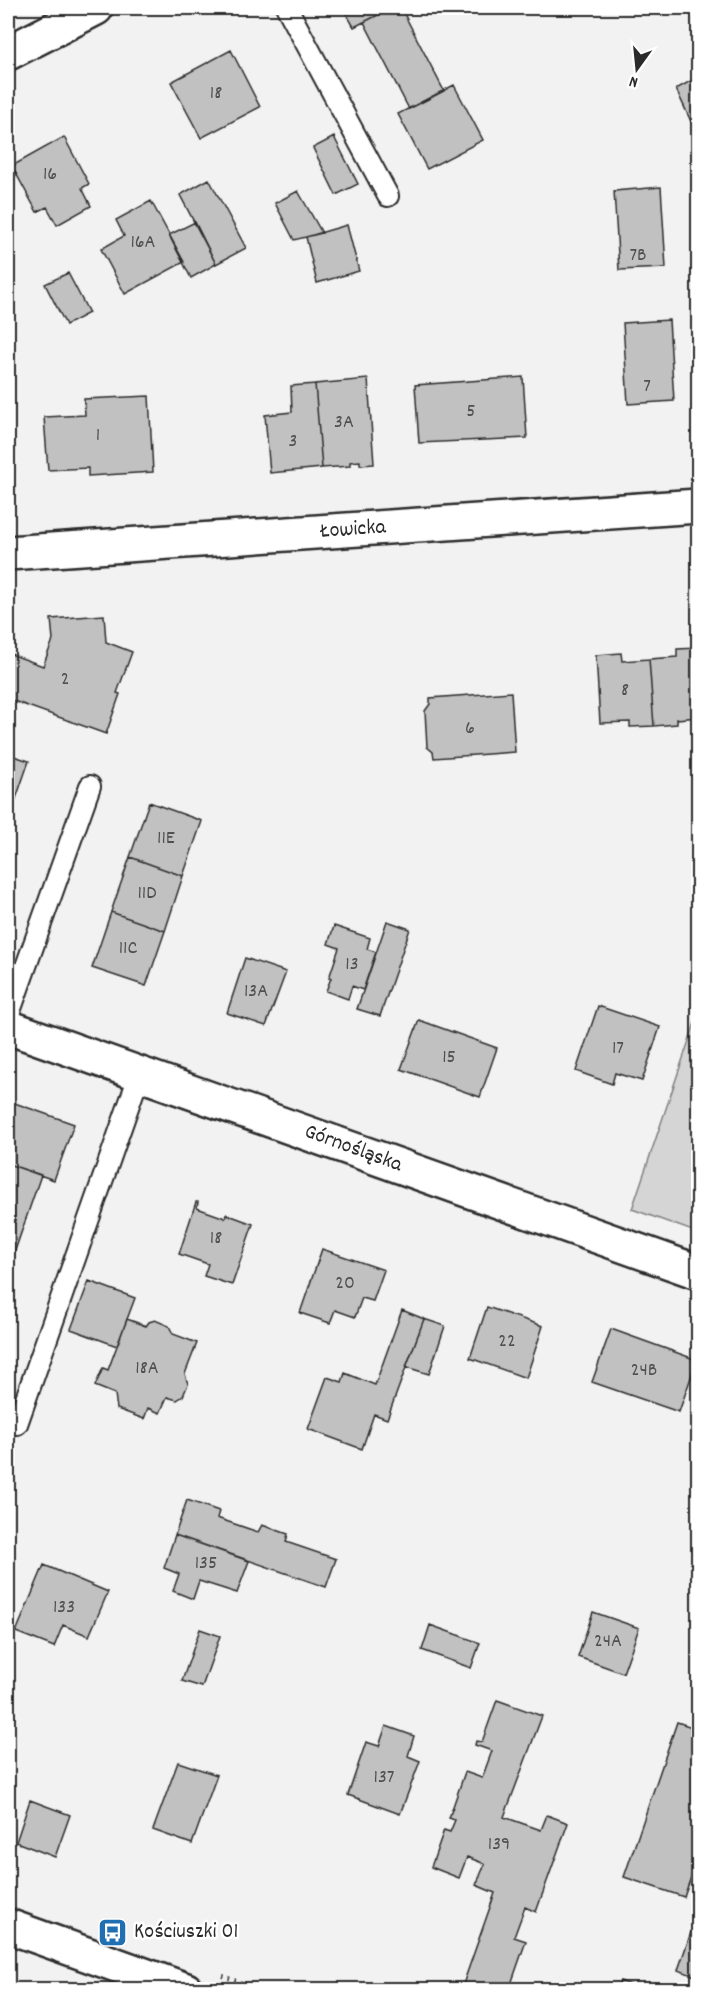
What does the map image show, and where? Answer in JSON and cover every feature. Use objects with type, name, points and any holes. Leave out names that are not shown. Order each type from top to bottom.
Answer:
[{"type":"street","points":[[8,53],[96,8]]},
{"type":"street","name":"Łowicka","points":[[8,553],[699,506]]},
{"type":"street","name":"Górnośląska","points":[[8,1027],[699,1272]]},
{"type":"street","points":[[8,1926],[186,1989]]},
{"type":"lane","points":[[287,8],[388,196]]},
{"type":"lane","points":[[8,1017],[90,786]]},
{"type":"lane","points":[[17,1424],[140,1073]]},
{"type":"shaded area","points":[[698,1014],[698,1233],[632,1209]]},
{"type":"building","points":[[343,8],[392,8],[354,27]]},
{"type":"building","points":[[392,8],[401,8],[444,91],[409,109],[364,22]]},
{"type":"building","points":[[231,50],[260,107],[201,138],[171,82]]},
{"type":"building","points":[[698,77],[698,129],[695,130],[676,89]]},
{"type":"building","points":[[454,85],[483,140],[427,169],[398,114]]},
{"type":"building","points":[[64,137],[89,184],[82,188],[91,206],[57,225],[47,207],[37,212],[12,166]]},
{"type":"building","points":[[334,137],[358,184],[336,195],[313,148]]},
{"type":"building","points":[[209,179],[246,248],[216,264],[180,195]]},
{"type":"building","points":[[661,187],[666,268],[619,270],[614,191]]},
{"type":"building","points":[[298,191],[322,233],[294,240],[275,203]]},
{"type":"building","points":[[151,201],[184,262],[125,294],[101,249],[124,236],[116,220]]},
{"type":"building","points":[[195,222],[216,264],[191,278],[169,235]]},
{"type":"building","points":[[347,225],[359,271],[317,283],[306,237]]},
{"type":"building","points":[[68,273],[89,313],[66,325],[45,284]]},
{"type":"building","points":[[669,320],[674,401],[628,404],[623,323]]},
{"type":"building","points":[[523,377],[527,438],[419,443],[415,385]]},
{"type":"building","points":[[368,379],[374,464],[360,465],[360,461],[350,462],[350,466],[322,468],[315,384]]},
{"type":"building","points":[[315,384],[322,468],[270,473],[265,415],[292,412],[291,386]]},
{"type":"building","points":[[149,396],[153,472],[88,476],[88,468],[48,470],[44,417],[85,415],[84,399]]},
{"type":"building","points":[[104,615],[106,642],[132,652],[117,693],[120,694],[106,734],[8,699],[8,653],[43,666],[53,640],[51,619]]},
{"type":"building","points":[[698,648],[698,717],[677,719],[677,724],[654,726],[649,659],[677,657],[677,649]]},
{"type":"building","points":[[621,653],[622,661],[649,659],[654,726],[630,727],[630,722],[600,723],[596,655]]},
{"type":"building","points":[[511,692],[515,752],[434,758],[433,752],[427,747],[425,711],[430,704],[430,698]]},
{"type":"building","points":[[8,754],[29,761],[10,816],[8,815]]},
{"type":"building","points":[[149,802],[202,821],[183,876],[130,857]]},
{"type":"building","points":[[130,857],[183,876],[165,931],[111,912]]},
{"type":"building","points":[[111,912],[165,931],[146,986],[92,968]]},
{"type":"building","points":[[387,921],[410,929],[380,1016],[357,1009]]},
{"type":"building","points":[[334,926],[370,938],[367,949],[376,952],[363,990],[352,986],[348,999],[326,991],[339,948],[328,944]]},
{"type":"building","points":[[245,958],[286,972],[266,1026],[227,1013]]},
{"type":"building","points":[[598,1006],[660,1027],[642,1081],[615,1073],[612,1084],[576,1071]]},
{"type":"building","points":[[419,1020],[497,1048],[480,1097],[401,1069]]},
{"type":"building","points":[[9,1101],[74,1124],[54,1180],[8,1164]]},
{"type":"building","points":[[8,1164],[41,1175],[9,1268],[8,1267]]},
{"type":"building","points":[[196,1202],[198,1202],[197,1208],[225,1218],[226,1214],[253,1224],[232,1285],[204,1276],[208,1264],[179,1254]]},
{"type":"building","points":[[322,1249],[384,1270],[373,1301],[362,1298],[355,1317],[335,1310],[330,1323],[300,1313]]},
{"type":"building","points":[[89,1281],[135,1298],[117,1346],[71,1329]]},
{"type":"building","points":[[487,1307],[543,1326],[526,1378],[470,1358]]},
{"type":"building","points":[[402,1310],[424,1319],[387,1419],[374,1414],[362,1449],[308,1429],[327,1377],[342,1382],[345,1373],[375,1385]]},
{"type":"building","points":[[127,1319],[146,1326],[155,1320],[169,1326],[173,1334],[197,1343],[185,1374],[188,1384],[183,1396],[177,1400],[167,1397],[160,1413],[148,1408],[144,1419],[117,1409],[115,1394],[95,1386],[103,1368],[108,1370]]},
{"type":"building","points":[[424,1319],[445,1326],[429,1374],[406,1367]]},
{"type":"building","points":[[611,1329],[697,1360],[679,1412],[592,1382]]},
{"type":"building","points":[[187,1500],[219,1511],[217,1518],[258,1532],[262,1525],[288,1534],[286,1542],[336,1559],[326,1587],[175,1535]]},
{"type":"building","points":[[175,1535],[249,1561],[237,1593],[199,1581],[193,1599],[173,1591],[179,1574],[164,1568]]},
{"type":"building","points":[[44,1565],[108,1592],[89,1636],[63,1625],[54,1647],[16,1632]]},
{"type":"building","points":[[593,1612],[639,1628],[623,1673],[578,1657]]},
{"type":"building","points":[[430,1625],[480,1643],[471,1668],[422,1650]]},
{"type":"building","points":[[200,1629],[220,1636],[202,1687],[182,1681]]},
{"type":"building","points":[[497,1700],[542,1716],[504,1817],[541,1830],[547,1815],[568,1823],[536,1912],[525,1907],[514,1937],[526,1941],[509,1990],[461,1990],[495,1893],[476,1885],[485,1864],[467,1857],[459,1878],[431,1867],[444,1830],[450,1832],[455,1820],[449,1818],[465,1772],[482,1778],[492,1751],[475,1745],[476,1741],[482,1742]]},
{"type":"building","points":[[677,1722],[698,1729],[698,1857],[684,1897],[624,1877]]},
{"type":"building","points":[[386,1726],[414,1736],[408,1756],[420,1761],[400,1814],[348,1795],[366,1742],[379,1746]]},
{"type":"building","points":[[178,1762],[217,1775],[192,1844],[153,1830]]},
{"type":"building","points":[[30,1800],[70,1815],[55,1857],[16,1842]]},
{"type":"building","points":[[698,1912],[698,1977],[678,1970]]},
{"type":"building","points":[[620,1981],[645,1990],[617,1990]]},
{"type":"place","name":"Kościuszki 01","points":[[113,1932]]}]
